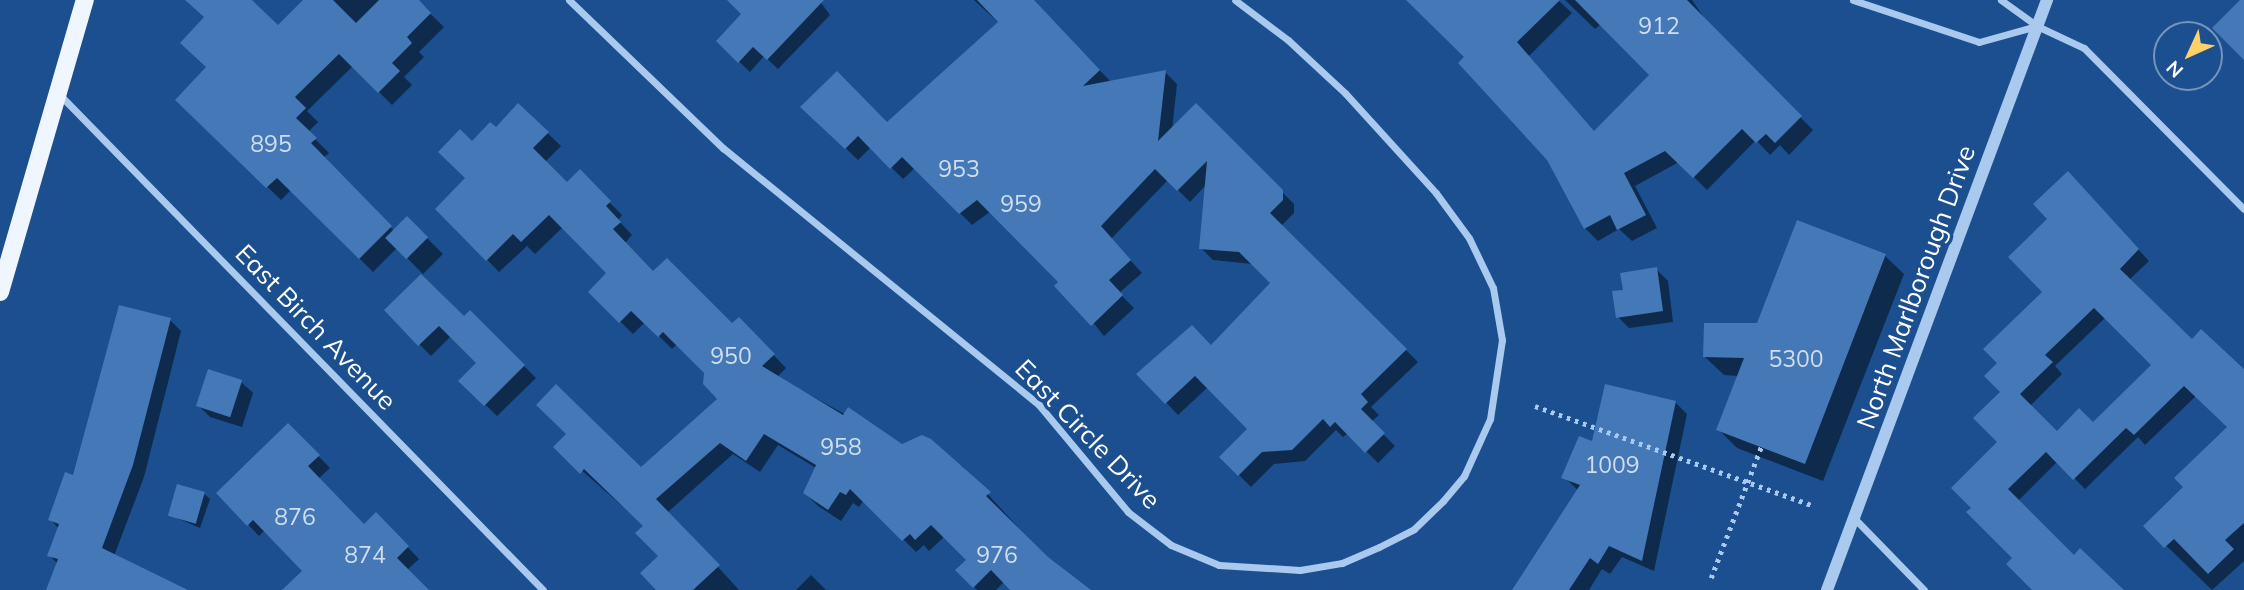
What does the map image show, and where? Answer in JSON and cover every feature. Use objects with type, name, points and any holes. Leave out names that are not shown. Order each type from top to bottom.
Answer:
[{"type":"main road","points":[[0,292],[85,0]]},
{"type":"street","name":"East Circle Drive","points":[[569,0],[723,148],[1039,405],[1128,512],[1171,545],[1219,565],[1300,570],[1342,563],[1380,547],[1414,529],[1443,501],[1464,476],[1490,419],[1502,340],[1493,288],[1469,238],[1436,193],[1345,93],[1288,40],[1235,0]]},
{"type":"street","points":[[1853,0],[1979,42],[2037,26]]},
{"type":"street","points":[[2001,0],[2037,26],[2084,48],[2244,209]]},
{"type":"street","name":"North Marlborough Drive","points":[[1827,590],[2047,0]]},
{"type":"street","name":"East Birch Avenue","points":[[59,94],[542,590]]},
{"type":"street","points":[[1855,519],[1924,590]]},
{"type":"path","points":[[1535,406],[1815,506]]},
{"type":"path","points":[[1711,578],[1761,447]]},
{"type":"building","points":[[185,0],[252,0],[278,25],[303,0],[333,0],[356,23],[379,0],[419,0],[431,13],[407,37],[412,43],[392,63],[400,71],[378,93],[339,54],[295,97],[306,108],[296,118],[317,138],[311,143],[392,226],[359,259],[277,178],[266,188],[175,100],[206,67],[180,43],[204,17]]},
{"type":"building","points":[[727,0],[824,0],[767,60],[753,47],[738,63],[716,41],[741,14]]},
{"type":"building","points":[[977,0],[1034,0],[1100,70],[1083,86],[1166,70],[1158,141],[1196,103],[1283,190],[1283,200],[1270,213],[1407,349],[1361,394],[1368,402],[1361,409],[1385,433],[1365,453],[1335,422],[1330,427],[1323,419],[1292,450],[1262,452],[1238,476],[1219,457],[1247,429],[1195,376],[1165,404],[1136,374],[1192,325],[1211,345],[1270,283],[1239,252],[1199,249],[1207,161],[1177,191],[1155,169],[1101,226],[1131,260],[1109,280],[1123,295],[1091,326],[1054,286],[1058,282],[977,200],[959,214],[902,157],[890,169],[858,136],[845,149],[800,107],[837,71],[887,122],[998,22]]},
{"type":"building","points":[[1406,0],[1560,0],[1517,42],[1594,131],[1649,75],[1575,0],[1687,0],[1802,116],[1775,143],[1766,134],[1756,143],[1742,129],[1693,178],[1665,151],[1624,173],[1646,215],[1617,230],[1610,215],[1584,229],[1547,160],[1458,63],[1464,57]]},
{"type":"building","points":[[2240,0],[2244,0],[2244,60],[2223,39],[2223,21],[2219,21]]},
{"type":"building","points":[[518,103],[549,132],[533,148],[567,182],[580,169],[611,201],[606,206],[621,222],[613,229],[653,271],[667,258],[732,323],[739,317],[775,354],[762,366],[843,415],[848,407],[902,444],[922,435],[931,439],[991,492],[986,496],[1048,557],[1091,590],[1010,590],[991,570],[973,588],[955,570],[966,560],[931,525],[915,540],[910,534],[902,541],[850,489],[846,495],[840,492],[828,510],[803,493],[816,465],[764,434],[746,461],[720,443],[656,499],[720,565],[693,590],[656,590],[640,573],[658,556],[635,533],[643,526],[584,469],[580,474],[553,447],[566,434],[536,405],[556,384],[641,467],[717,399],[703,384],[704,373],[663,332],[658,337],[631,311],[619,323],[588,292],[606,273],[549,215],[521,242],[513,234],[486,261],[435,209],[465,178],[438,152],[460,129],[472,141],[490,122],[496,127]]},
{"type":"building","points":[[2068,171],[2139,249],[2120,269],[2192,339],[2201,329],[2244,369],[2244,523],[2225,540],[2234,549],[2208,574],[2174,539],[2164,548],[2143,526],[2183,487],[2174,478],[2227,427],[2184,386],[2134,435],[2126,428],[2073,480],[2046,452],[2008,489],[2074,555],[2080,548],[2124,590],[2032,590],[2006,564],[2012,558],[1966,512],[1971,508],[1951,488],[1997,442],[1973,418],[2000,392],[1984,376],[1997,363],[1983,349],[2042,292],[2008,257],[2047,219],[2033,204]],"holes":[[[2094,308],[2151,365],[2093,422],[2079,408],[2057,431],[2020,394],[2053,362],[2045,355]]]},
{"type":"building","points":[[407,216],[428,237],[406,259],[385,238]]},
{"type":"building","points":[[1797,220],[1886,254],[1805,464],[1716,430],[1744,358],[1703,357],[1704,323],[1757,323]]},
{"type":"building","points":[[1657,267],[1663,311],[1616,318],[1612,291],[1623,290],[1620,273]]},
{"type":"building","points":[[421,274],[464,316],[470,310],[525,365],[484,406],[458,381],[476,363],[439,326],[418,346],[384,310]]},
{"type":"building","points":[[119,305],[171,318],[133,465],[102,548],[188,590],[46,590],[58,559],[47,556],[59,524],[48,520],[65,472],[73,475]]},
{"type":"building","points":[[208,369],[242,380],[230,417],[196,406]]},
{"type":"building","points":[[1605,384],[1676,401],[1642,561],[1609,546],[1598,564],[1590,558],[1569,590],[1512,590],[1580,485],[1561,478],[1579,436],[1592,441]]},
{"type":"building","points":[[288,423],[320,455],[308,466],[364,524],[376,512],[409,546],[397,558],[429,590],[282,590],[302,571],[253,520],[247,526],[216,493]]},
{"type":"building","points":[[177,484],[205,492],[196,524],[168,516]]}]
